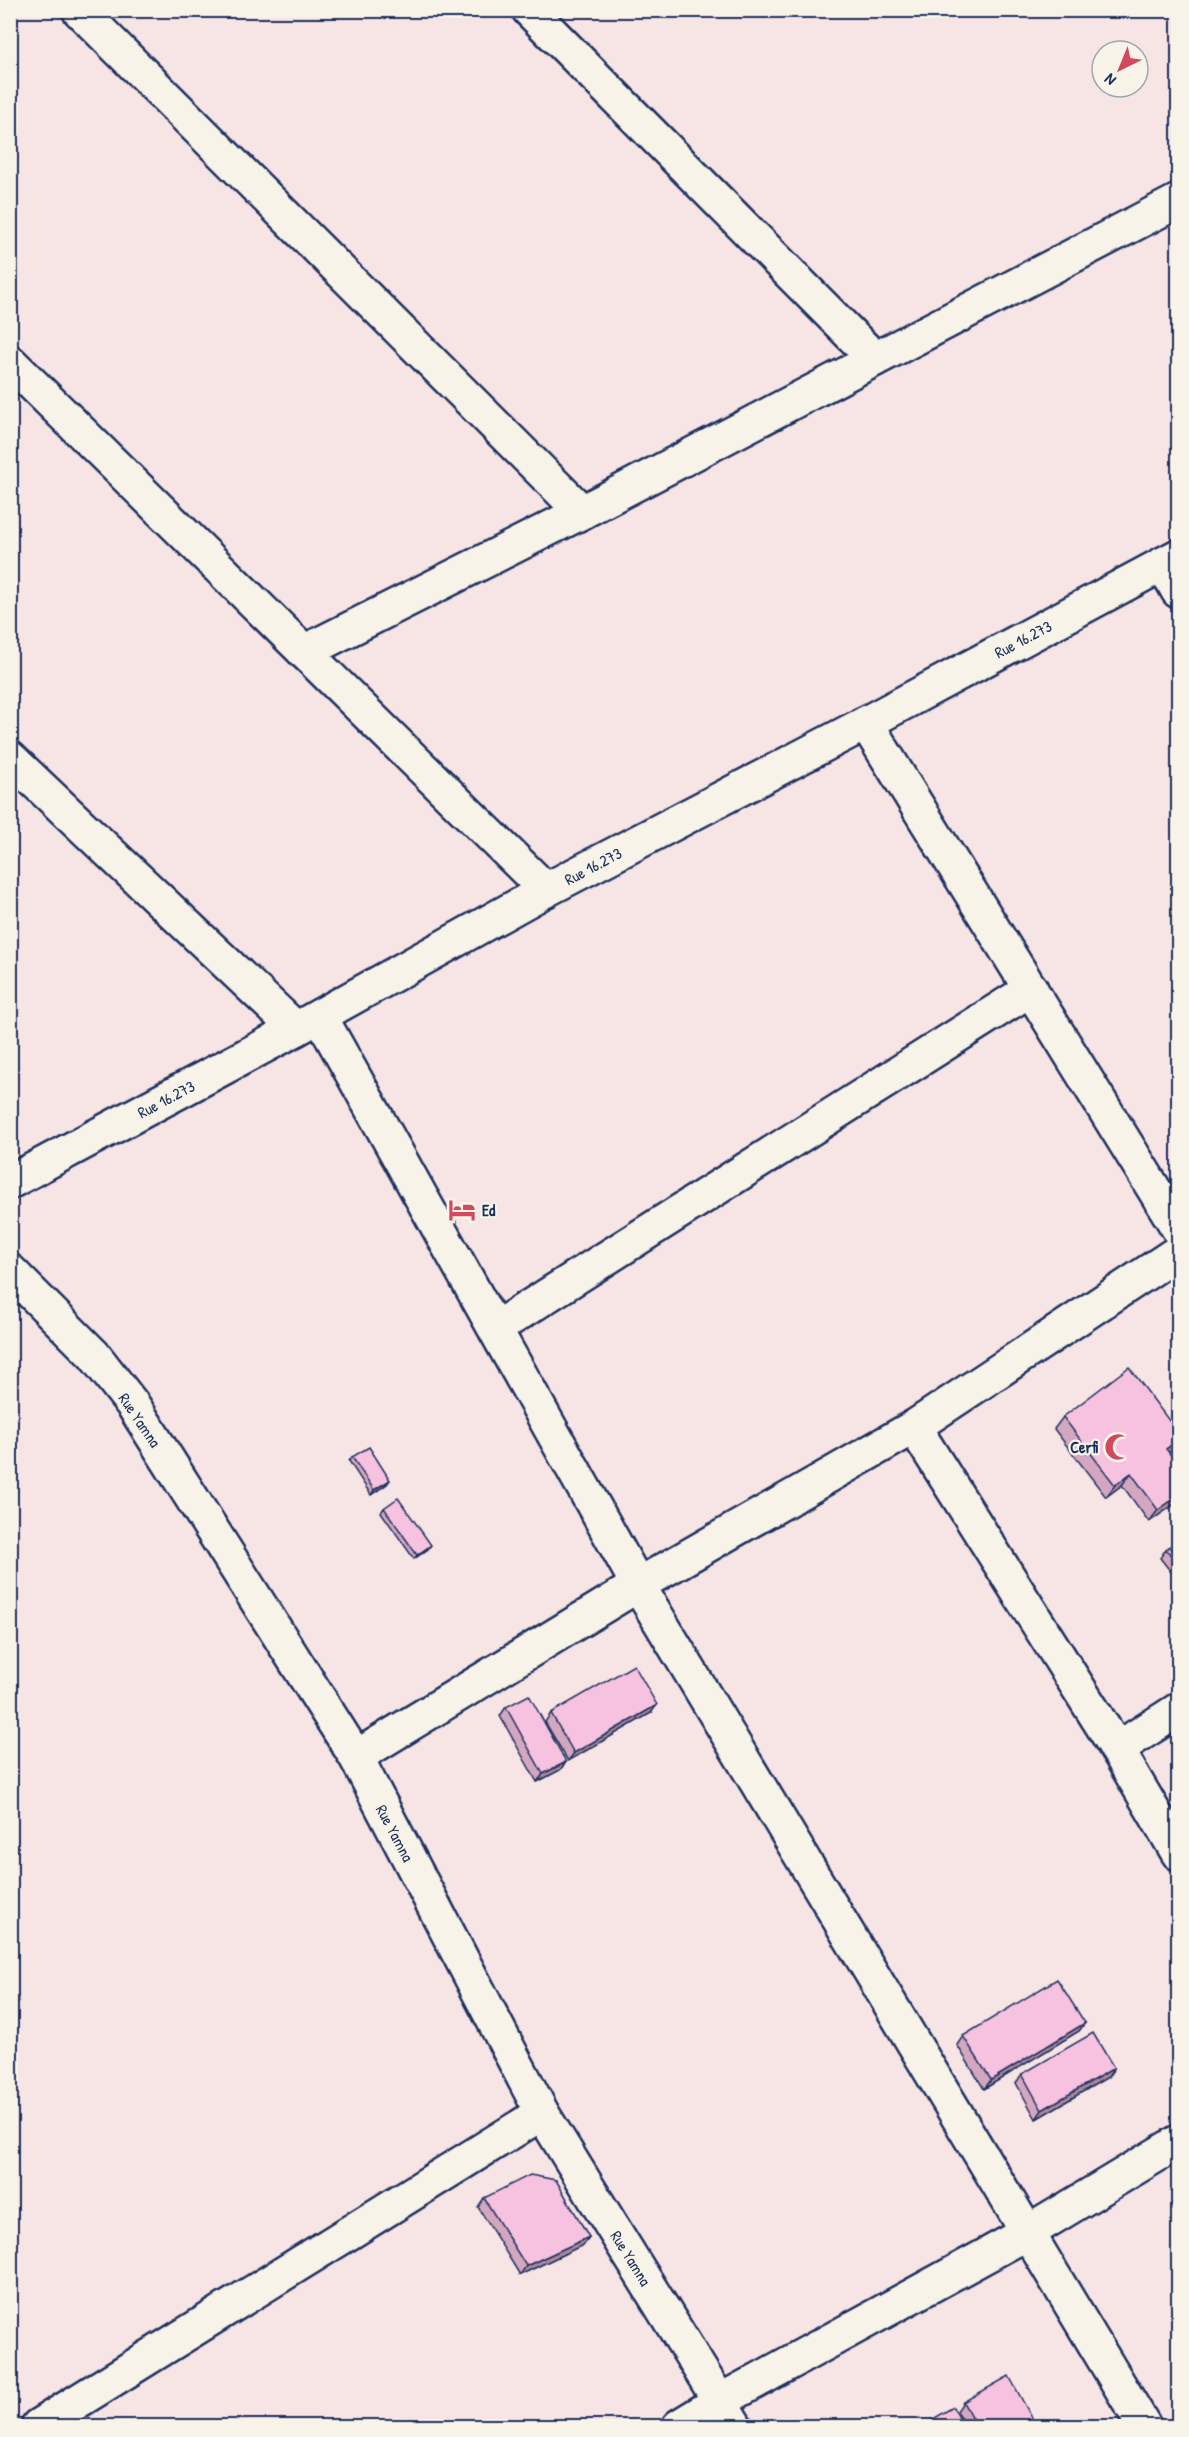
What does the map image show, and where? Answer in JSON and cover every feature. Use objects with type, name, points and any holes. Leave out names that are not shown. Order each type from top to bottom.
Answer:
[{"type":"street","points":[[79,10],[582,512]]},
{"type":"street","points":[[529,10],[875,359]]},
{"type":"street","points":[[304,652],[582,512],[1179,201]]},
{"type":"street","points":[[10,362],[546,890]]},
{"type":"street","name":"Rue 16.273","points":[[10,1182],[308,1022],[546,890],[866,723],[1173,570]]},
{"type":"street","points":[[866,723],[1179,1228]]},
{"type":"street","points":[[10,758],[308,1022],[496,1328],[638,1585],[1143,2427]]},
{"type":"street","points":[[496,1328],[1031,989]]},
{"type":"street","points":[[356,1757],[638,1585],[914,1427],[1179,1252]]},
{"type":"street","name":"Rue Yamna","points":[[10,1271],[94,1355],[132,1405],[356,1757],[542,2113],[727,2414]]},
{"type":"street","points":[[914,1427],[1117,1749],[1179,1853]]},
{"type":"street","points":[[1117,1749],[1179,1710]]},
{"type":"street","points":[[39,2427],[542,2113]]},
{"type":"street","points":[[679,2427],[727,2414],[1179,2142]]},
{"type":"building","points":[[1129,1367],[1179,1434],[1179,1439],[1166,1449],[1179,1466],[1179,1495],[1158,1510],[1131,1473],[1115,1485],[1063,1417]]},
{"type":"building","points":[[369,1447],[390,1480],[374,1490],[352,1457]]},
{"type":"building","points":[[398,1498],[431,1545],[417,1555],[384,1508]]},
{"type":"building","points":[[1179,1540],[1179,1566],[1166,1549]]},
{"type":"building","points":[[634,1665],[657,1705],[574,1753],[551,1713]]},
{"type":"building","points":[[529,1695],[566,1762],[543,1774],[506,1707]]},
{"type":"building","points":[[1057,1979],[1085,2023],[991,2080],[963,2036]]},
{"type":"building","points":[[1093,2033],[1114,2068],[1042,2110],[1022,2074]]},
{"type":"building","points":[[530,2175],[556,2180],[589,2237],[526,2266],[484,2198]]},
{"type":"building","points":[[1009,2376],[1037,2427],[977,2427],[963,2402]]},
{"type":"building","points":[[953,2407],[964,2427],[920,2427]]},
{"type":"place","name":"Ed","points":[[462,1210]]},
{"type":"place","name":"Cerfi","points":[[1118,1447]]}]
